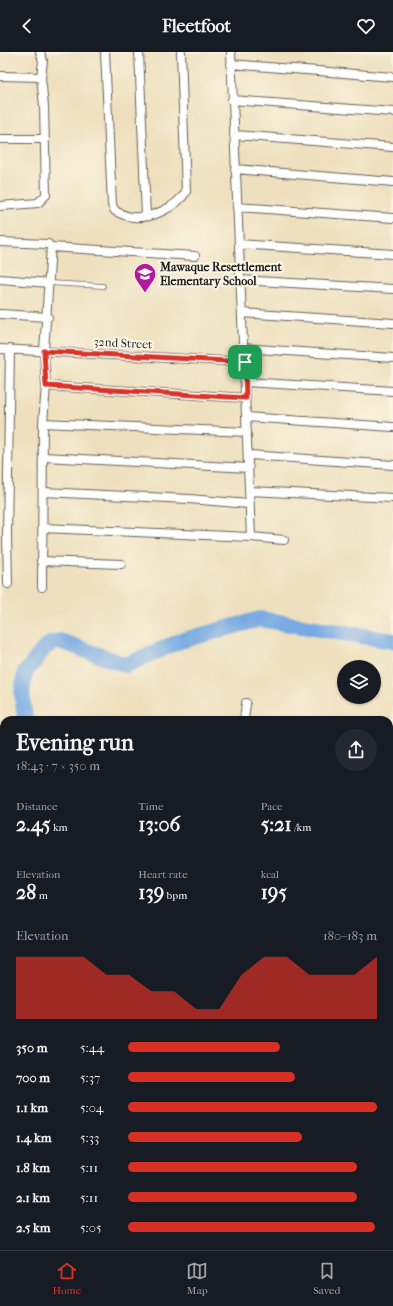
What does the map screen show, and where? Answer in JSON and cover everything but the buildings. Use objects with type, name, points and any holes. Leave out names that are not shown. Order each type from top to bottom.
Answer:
[{"type":"street","points":[[0,206],[38,203],[46,195],[44,106],[41,77],[43,62],[40,52]]},
{"type":"street","points":[[105,52],[112,205],[115,211],[134,217],[146,216],[161,212],[178,202],[186,192],[180,52]]},
{"type":"street","points":[[139,52],[146,216]]},
{"type":"street","points":[[231,52],[243,348],[246,382],[251,537]]},
{"type":"street","points":[[231,64],[393,76]]},
{"type":"street","points":[[0,76],[41,77]]},
{"type":"street","points":[[232,100],[393,112]]},
{"type":"street","points":[[234,135],[393,147]]},
{"type":"street","points":[[0,139],[45,139]]},
{"type":"street","points":[[235,169],[393,182]]},
{"type":"street","points":[[237,207],[393,218]]},
{"type":"street","points":[[0,242],[195,256]]},
{"type":"street","points":[[239,244],[393,254]]},
{"type":"street","points":[[42,587],[41,561],[44,457],[43,423],[46,386],[44,351],[48,317],[50,246]]},
{"type":"street","points":[[0,279],[49,283]]},
{"type":"street","points":[[240,280],[393,289]]},
{"type":"street","points":[[242,313],[393,324]]},
{"type":"street","points":[[0,314],[48,317]]},
{"type":"street","points":[[243,348],[393,358]]},
{"type":"street","name":"32nd Street","points":[[0,349],[245,362]]},
{"type":"street","points":[[8,584],[7,528],[10,349]]},
{"type":"street","points":[[246,382],[393,391]]},
{"type":"street","points":[[46,386],[246,398]]},
{"type":"street","points":[[246,417],[393,428]]},
{"type":"street","points":[[43,423],[247,432]]},
{"type":"street","points":[[249,455],[393,465]]},
{"type":"street","points":[[44,457],[249,468]]},
{"type":"street","points":[[250,491],[393,498]]},
{"type":"street","points":[[43,492],[189,499],[249,504]]},
{"type":"street","points":[[42,528],[251,537],[284,540]]},
{"type":"street","points":[[41,561],[121,564]]},
{"type":"street","points":[[244,716],[246,703]]},
{"type":"lane","points":[[49,283],[104,286]]},
{"type":"waterway","points":[[25,716],[22,693],[25,672],[40,653],[48,645],[54,642],[60,641],[126,665],[180,641],[260,619],[393,641]]},
{"type":"place","name":"Mawaque Resettlement Elementary School","points":[[145,294]]},
{"type":"route","points":[[44,351],[94,354],[245,362],[246,398],[46,386],[44,351]]}]
